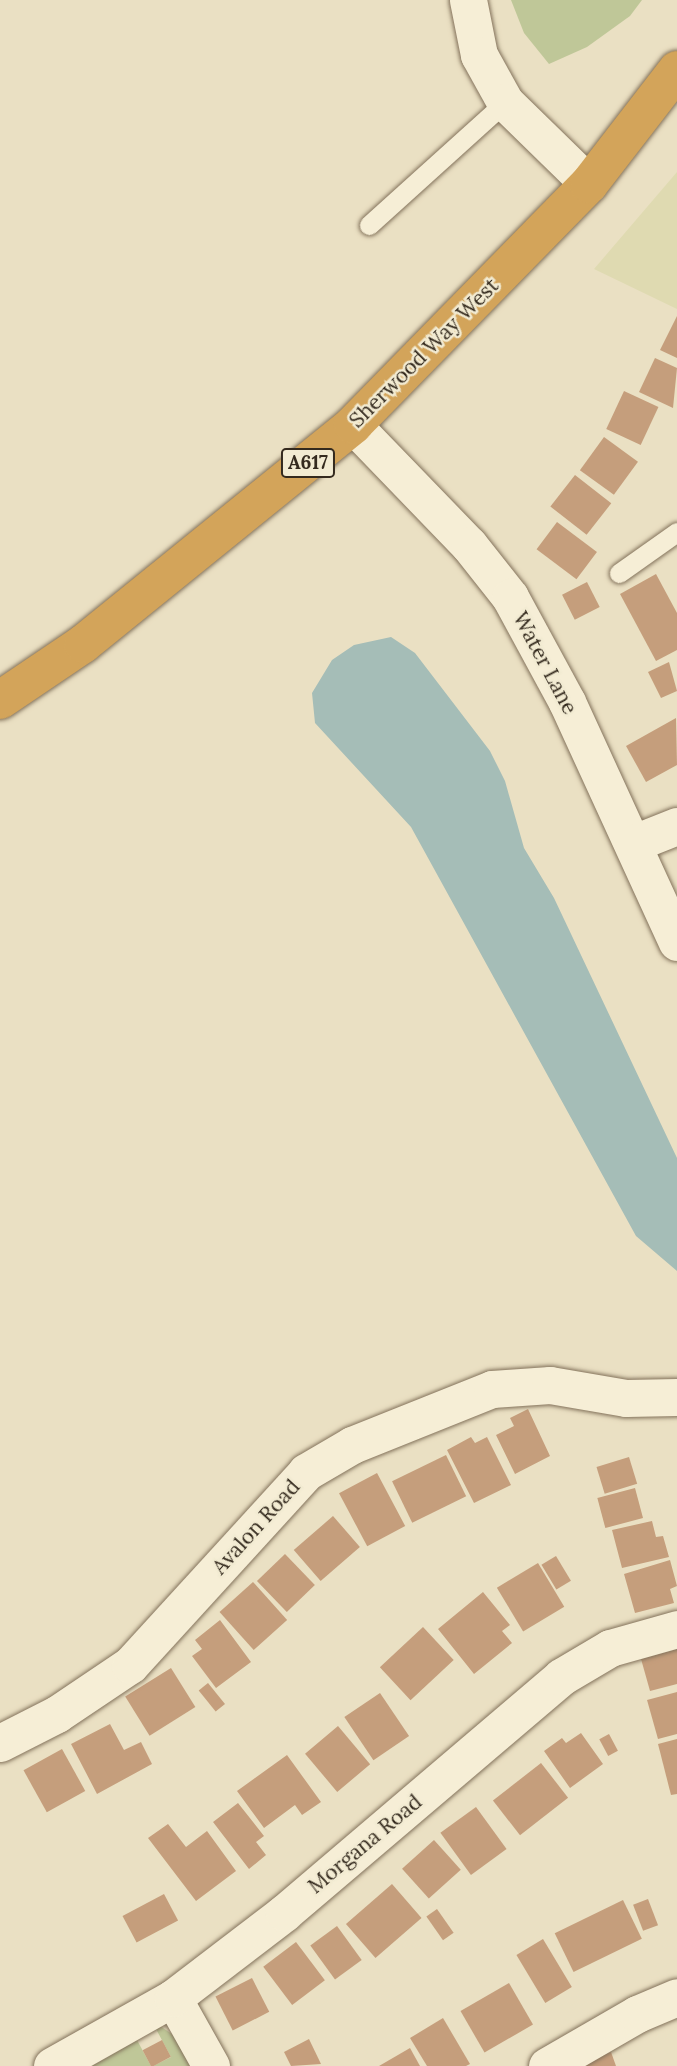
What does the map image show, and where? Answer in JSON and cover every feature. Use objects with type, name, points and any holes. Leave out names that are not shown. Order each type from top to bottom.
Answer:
[{"type":"highway","name":"Sherwood Way West","points":[[0,700],[83,644],[353,425],[589,184],[677,70]]},
{"type":"street","points":[[468,0],[479,55],[505,102],[589,184]]},
{"type":"street","name":"Water Lane","points":[[353,425],[469,545],[510,597],[568,702],[677,942]]},
{"type":"street","points":[[634,843],[677,826]]},
{"type":"street","name":"Avalon Road","points":[[0,1743],[57,1714],[130,1665],[306,1472],[352,1445],[492,1389],[550,1385],[626,1398],[677,1396]]},
{"type":"street","name":"Morgana Road","points":[[52,2066],[173,1998],[284,1913],[561,1677],[610,1648],[677,1629]]},
{"type":"street","points":[[547,2066],[638,2014],[677,1997]]},
{"type":"street","points":[[173,1998],[211,2066]]},
{"type":"lane","points":[[369,225],[505,102]]},
{"type":"lane","points":[[619,573],[677,532]]},
{"type":"shaded area","points":[[677,172],[677,309],[594,269]]},
{"type":"green space","points":[[511,0],[642,0],[630,16],[587,47],[549,64],[524,33]]},
{"type":"green space","points":[[160,2026],[178,2038],[191,2066],[153,2066],[171,2057],[156,2029]]},
{"type":"green space","points":[[137,2040],[151,2066],[92,2066]]},
{"type":"water","points":[[391,637],[415,653],[490,751],[505,781],[524,848],[554,898],[677,1158],[677,1271],[636,1236],[411,827],[315,723],[312,693],[332,660],[354,645]]},
{"type":"building","points":[[677,316],[677,358],[660,350]]},
{"type":"building","points":[[655,358],[677,368],[673,408],[639,392]]},
{"type":"building","points":[[624,391],[658,407],[641,445],[606,429]]},
{"type":"building","points":[[604,437],[638,462],[614,495],[580,470]]},
{"type":"building","points":[[575,475],[611,503],[587,535],[550,507]]},
{"type":"building","points":[[557,522],[597,552],[576,579],[537,549]]},
{"type":"building","points":[[656,574],[677,613],[677,650],[656,661],[620,594]]},
{"type":"building","points":[[587,582],[600,607],[575,620],[562,595]]},
{"type":"building","points":[[669,662],[677,691],[661,698],[648,672]]},
{"type":"building","points":[[676,718],[677,765],[646,782],[626,746]]},
{"type":"building","points":[[528,1409],[550,1456],[515,1474],[496,1435],[514,1426],[510,1418]]},
{"type":"building","points":[[471,1437],[475,1443],[487,1437],[511,1485],[474,1503],[447,1450]]},
{"type":"building","points":[[446,1455],[466,1496],[412,1523],[392,1481]]},
{"type":"building","points":[[629,1457],[637,1484],[605,1494],[596,1467]]},
{"type":"building","points":[[377,1473],[405,1526],[367,1546],[339,1493]]},
{"type":"building","points":[[635,1488],[643,1518],[605,1528],[597,1498]]},
{"type":"building","points":[[333,1516],[360,1547],[321,1581],[294,1550]]},
{"type":"building","points":[[652,1521],[656,1537],[663,1536],[669,1557],[622,1568],[612,1530]]},
{"type":"building","points":[[285,1554],[315,1585],[287,1612],[257,1581]]},
{"type":"building","points":[[556,1556],[571,1581],[556,1590],[541,1565]]},
{"type":"building","points":[[670,1560],[677,1586],[670,1589],[674,1603],[635,1613],[624,1574]]},
{"type":"building","points":[[538,1563],[564,1607],[523,1631],[497,1588]]},
{"type":"building","points":[[253,1582],[287,1620],[254,1650],[220,1612]]},
{"type":"building","points":[[483,1592],[510,1625],[502,1631],[512,1643],[474,1674],[438,1629]]},
{"type":"building","points":[[220,1620],[251,1662],[216,1688],[192,1656],[202,1649],[195,1640]]},
{"type":"building","points":[[423,1627],[454,1660],[411,1700],[380,1667]]},
{"type":"building","points":[[677,1649],[677,1684],[650,1691],[641,1659]]},
{"type":"building","points":[[171,1668],[195,1707],[150,1736],[125,1697]]},
{"type":"building","points":[[208,1683],[225,1704],[216,1712],[199,1691]]},
{"type":"building","points":[[677,1692],[677,1734],[658,1739],[647,1700]]},
{"type":"building","points":[[380,1693],[409,1736],[373,1760],[344,1717]]},
{"type":"building","points":[[110,1724],[124,1750],[141,1742],[152,1764],[97,1794],[71,1744]]},
{"type":"building","points":[[338,1726],[370,1764],[337,1792],[305,1754]]},
{"type":"building","points":[[581,1733],[603,1764],[570,1788],[544,1751],[562,1738],[566,1743]]},
{"type":"building","points":[[609,1734],[618,1751],[608,1756],[599,1739]]},
{"type":"building","points":[[677,1739],[677,1794],[671,1795],[658,1744]]},
{"type":"building","points":[[62,1749],[85,1791],[47,1812],[24,1770]]},
{"type":"building","points":[[287,1755],[321,1802],[302,1815],[295,1805],[264,1828],[237,1791]]},
{"type":"building","points":[[541,1763],[568,1798],[520,1835],[493,1801]]},
{"type":"building","points":[[238,1803],[264,1836],[256,1842],[266,1855],[249,1869],[213,1822]]},
{"type":"building","points":[[476,1807],[507,1849],[471,1875],[440,1833]]},
{"type":"building","points":[[168,1824],[186,1847],[207,1831],[236,1871],[196,1901],[148,1838]]},
{"type":"building","points":[[434,1840],[461,1870],[429,1898],[402,1869]]},
{"type":"building","points":[[392,1884],[422,1918],[375,1958],[346,1924]]},
{"type":"building","points":[[164,1894],[178,1920],[137,1943],[123,1916]]},
{"type":"building","points":[[648,1899],[658,1925],[643,1931],[633,1905]]},
{"type":"building","points":[[623,1900],[642,1939],[574,1972],[555,1933]]},
{"type":"building","points":[[437,1909],[454,1933],[443,1940],[426,1916]]},
{"type":"building","points":[[337,1926],[362,1960],[335,1979],[310,1945]]},
{"type":"building","points":[[543,1939],[572,1987],[545,2003],[516,1955]]},
{"type":"building","points":[[296,1942],[325,1980],[292,2005],[263,1967]]},
{"type":"building","points":[[252,1978],[269,2012],[233,2030],[215,1997]]},
{"type":"building","points":[[509,1983],[533,2025],[485,2053],[461,2011]]},
{"type":"building","points":[[443,2018],[470,2064],[427,2066],[410,2038]]},
{"type":"building","points":[[309,2039],[321,2064],[291,2066],[284,2052]]},
{"type":"building","points":[[162,2040],[171,2057],[151,2066],[143,2050]]},
{"type":"building","points":[[410,2048],[420,2066],[379,2066]]},
{"type":"building","points":[[611,2052],[616,2066],[574,2066]]}]
